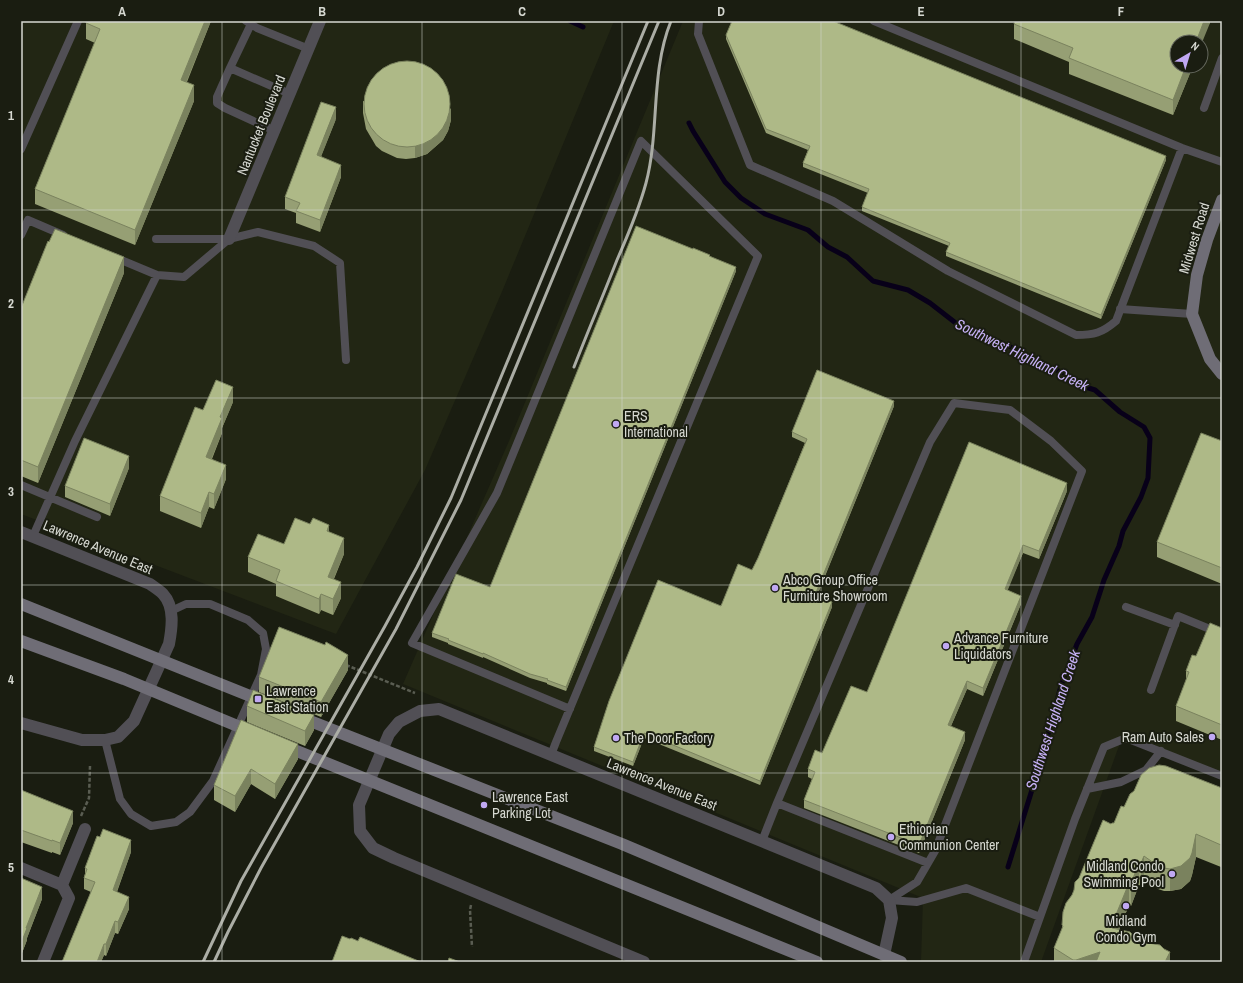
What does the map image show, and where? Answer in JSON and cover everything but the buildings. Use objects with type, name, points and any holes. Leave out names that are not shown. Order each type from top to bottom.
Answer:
[{"type":"main road","name":"Midwest Road","points":[[1222,200],[1207,240],[1197,275],[1192,314],[1210,359],[1222,374]]},
{"type":"main road","points":[[21,604],[273,706]]},
{"type":"main road","points":[[21,642],[124,680],[817,962]]},
{"type":"main road","points":[[288,712],[622,844],[901,962]]},
{"type":"street","name":"Nantucket Boulevard","points":[[229,239],[320,21]]},
{"type":"street","name":"Lawrence Avenue East","points":[[21,532],[150,584],[167,599],[171,611],[172,631],[169,644],[134,721],[118,736],[105,740],[82,740],[21,722]]},
{"type":"street","name":"Lawrence Avenue East","points":[[639,961],[373,848],[360,831],[359,805],[389,734],[399,722],[420,711],[439,709],[876,888],[889,900]]},
{"type":"street","points":[[62,884],[85,829]]},
{"type":"street","points":[[21,868],[62,884],[69,898],[43,962]]},
{"type":"street","points":[[884,955],[892,918],[889,900]]},
{"type":"lane","points":[[21,149],[78,21]]},
{"type":"lane","points":[[699,21],[698,34],[750,165],[833,201],[948,271],[1076,334],[1090,335],[1106,329],[1116,321],[1182,148]]},
{"type":"lane","points":[[874,21],[1182,148],[1222,162]]},
{"type":"lane","points":[[275,131],[225,108],[217,103],[217,97],[249,22],[257,28],[309,49]]},
{"type":"lane","points":[[1204,108],[1222,58]]},
{"type":"lane","points":[[230,68],[290,94]]},
{"type":"lane","points":[[551,755],[758,256],[641,141],[497,493],[412,643],[570,709]]},
{"type":"lane","points":[[21,234],[28,220],[71,239]]},
{"type":"lane","points":[[156,239],[229,239],[258,232],[314,246],[340,263],[346,360]]},
{"type":"lane","points":[[107,254],[157,275],[184,277],[229,239]]},
{"type":"lane","points":[[33,536],[75,441],[157,275]]},
{"type":"lane","points":[[1120,309],[1192,314]]},
{"type":"lane","points":[[762,841],[776,803],[930,442],[954,403],[1010,410],[1051,441],[1082,471],[935,850],[917,882],[889,900]]},
{"type":"lane","points":[[21,485],[97,517]]},
{"type":"lane","points":[[105,740],[120,799],[131,814],[151,826],[176,822],[190,812],[213,781],[261,675],[266,649],[263,633],[248,620],[210,604],[186,604],[171,611]]},
{"type":"lane","points":[[1126,607],[1175,624]]},
{"type":"lane","points":[[1151,690],[1178,616],[1222,634]]},
{"type":"lane","points":[[1024,962],[1075,819],[1104,747],[1126,738],[1222,776]]},
{"type":"lane","points":[[1087,789],[1121,782],[1146,770],[1161,752]]},
{"type":"lane","points":[[776,803],[928,863]]},
{"type":"lane","points":[[889,900],[917,902],[966,888],[1040,917]]},
{"type":"path","points":[[344,664],[415,694]]},
{"type":"path","points":[[472,947],[470,910],[474,892]]},
{"type":"shaded area","points":[[21,21],[614,21],[501,294],[425,470],[336,634],[21,514]]},
{"type":"shaded area","points":[[683,21],[1222,21],[1222,774],[1124,732],[1041,962],[921,961],[923,898],[403,684],[509,441]]},
{"type":"waterway","name":"Southwest Highland Creek","points":[[570,21],[583,27]]},
{"type":"waterway","name":"Southwest Highland Creek","points":[[689,123],[725,182],[741,198],[765,214],[808,230],[828,247],[847,257],[873,281],[908,290],[930,303],[957,324],[1020,351],[1036,362],[1064,373],[1079,385],[1095,390],[1120,412],[1144,427],[1150,438],[1148,478],[1141,497],[1123,531],[1119,546],[1104,580],[1092,617],[1077,644],[1061,686],[1040,764],[1008,867]]},
{"type":"railway","points":[[203,962],[241,881],[385,626],[417,567],[451,498],[648,21]]},
{"type":"railway","points":[[214,962],[261,868],[396,629],[461,500],[659,21]]},
{"type":"railway","points":[[574,367],[633,222],[646,183],[653,143],[660,61],[664,41],[671,21]]},
{"type":"place","name":"ERS International","points":[[616,424]]},
{"type":"place","name":"Abco Group Office Furniture Showroom","points":[[775,588]]},
{"type":"place","name":"Advance Furniture Liquidators","points":[[946,646]]},
{"type":"place","name":"Lawrence East Station","points":[[258,699]]},
{"type":"place","name":"Ram Auto Sales","points":[[1212,737]]},
{"type":"place","name":"The Door Factory","points":[[616,738]]},
{"type":"place","name":"Lawrence East Parking Lot","points":[[484,805]]},
{"type":"place","name":"Ethiopian Communion Center","points":[[891,837]]},
{"type":"place","name":"Midland Condo Swimming Pool","points":[[1172,874]]},
{"type":"place","name":"Midland Condo Gym","points":[[1126,906]]}]
